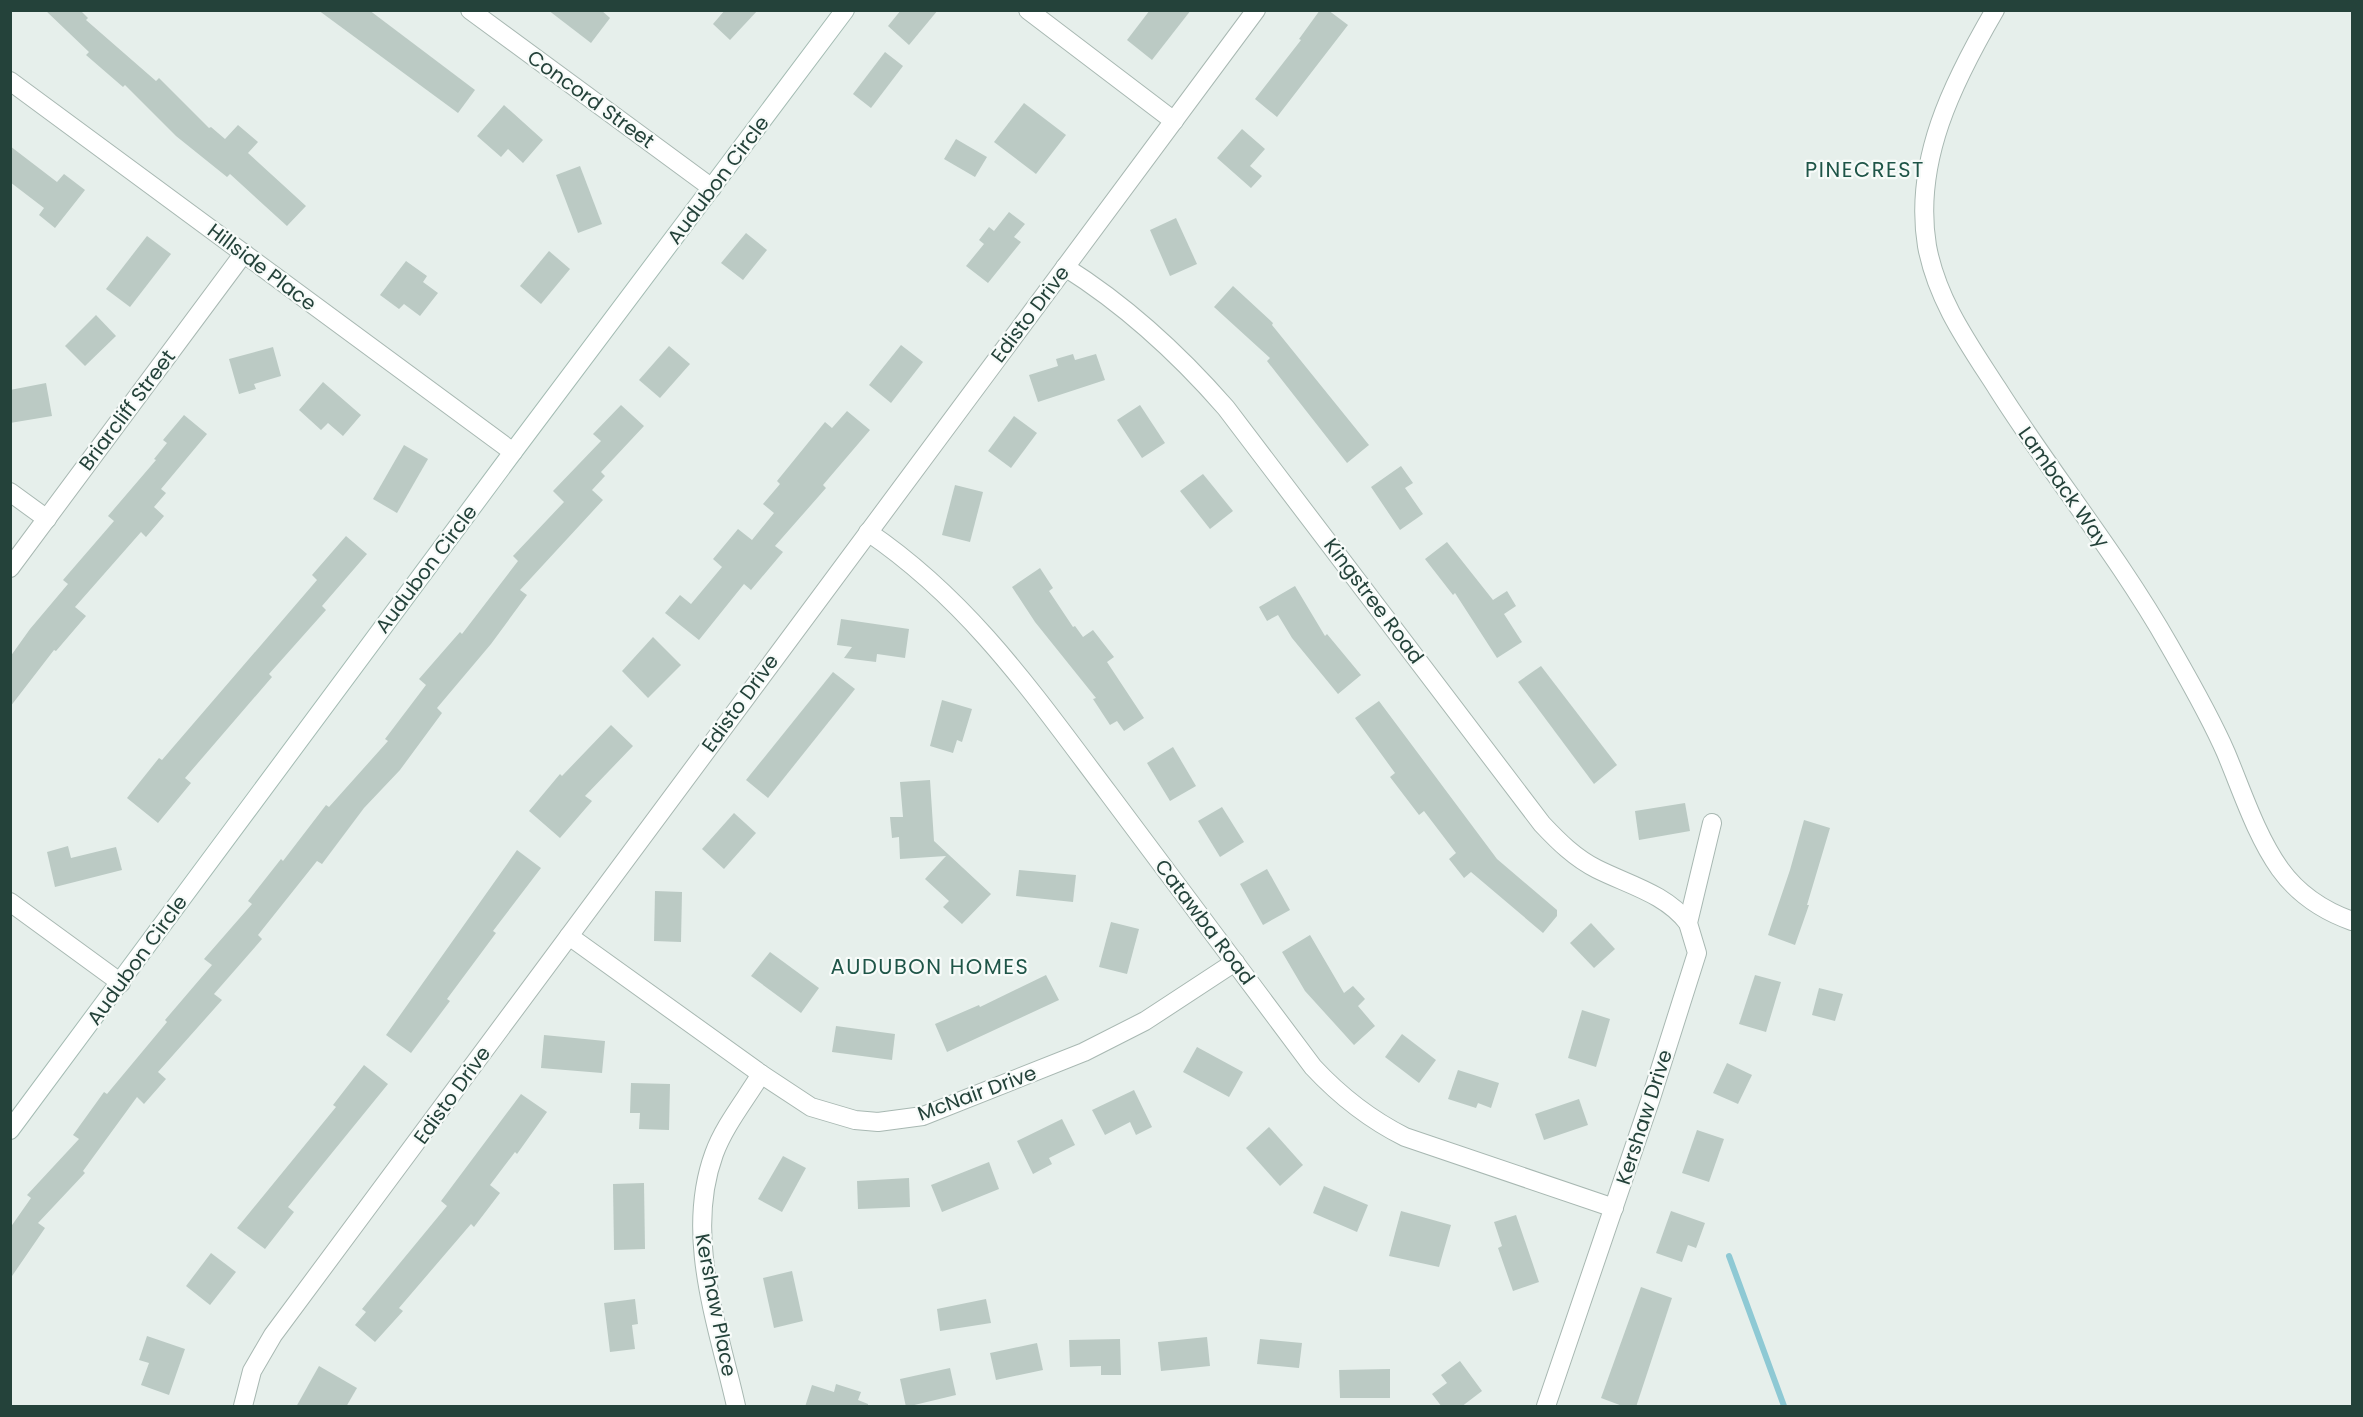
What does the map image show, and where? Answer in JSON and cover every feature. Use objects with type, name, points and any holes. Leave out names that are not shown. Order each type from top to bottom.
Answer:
[{"type":"street","name":"Concord Street","points":[[470,10],[712,188]]},
{"type":"street","name":"Audubon Circle","points":[[10,1130],[513,452],[845,10]]},
{"type":"street","points":[[1028,10],[1174,121]]},
{"type":"street","name":"Edisto Drive","points":[[243,1407],[252,1371],[261,1352],[1256,10]]},
{"type":"street","name":"Lamback Way","points":[[1995,10],[1943,112],[1927,164],[1924,219],[1931,264],[1942,298],[1954,322],[2021,426],[2100,536],[2168,643],[2220,739],[2269,852],[2281,870],[2311,900],[2352,921]]},
{"type":"street","name":"Hillside Place","points":[[10,81],[513,452]]},
{"type":"street","name":"Briarcliff Street","points":[[10,568],[244,253]]},
{"type":"street","name":"Kingstree Road","points":[[1065,267],[1134,315],[1167,344],[1226,408],[1550,832],[1575,855],[1595,868],[1667,902],[1688,923]]},
{"type":"street","points":[[10,492],[47,519]]},
{"type":"street","name":"Catawba Road","points":[[868,532],[902,555],[936,584],[997,647],[1313,1067],[1340,1095],[1379,1124],[1432,1148],[1614,1208]]},
{"type":"street","points":[[1688,923],[1712,823]]},
{"type":"street","points":[[10,902],[121,983]]},
{"type":"street","name":"Kershaw Drive","points":[[1546,1407],[1697,953],[1688,923]]},
{"type":"street","name":"McNair Drive","points":[[569,936],[761,1074],[811,1107],[832,1115],[878,1122],[923,1116],[1084,1052],[1145,1020],[1235,962]]},
{"type":"street","name":"Kershaw Place","points":[[736,1407],[702,1251],[702,1200],[715,1151],[761,1074]]},
{"type":"building","points":[[45,10],[80,10],[88,18],[86,20],[156,81],[159,78],[209,128],[211,127],[225,139],[238,125],[258,142],[248,153],[306,206],[287,226],[230,174],[227,177],[176,136],[125,85],[123,87],[86,55],[89,52]]},
{"type":"building","points":[[318,10],[369,10],[475,90],[458,113]]},
{"type":"building","points":[[548,10],[601,10],[610,18],[591,43]]},
{"type":"building","points":[[725,10],[758,10],[730,40],[713,24]]},
{"type":"building","points":[[901,10],[938,10],[909,45],[888,26]]},
{"type":"building","points":[[1150,10],[1191,10],[1152,60],[1127,40]]},
{"type":"building","points":[[1320,10],[1328,10],[1348,25],[1277,117],[1255,99],[1301,40],[1299,39]]},
{"type":"building","points":[[885,52],[903,66],[871,108],[853,94]]},
{"type":"building","points":[[1024,103],[1066,135],[1036,174],[994,142]]},
{"type":"building","points":[[504,105],[543,140],[523,163],[508,149],[501,157],[477,136]]},
{"type":"building","points":[[1242,129],[1265,149],[1250,166],[1262,176],[1251,188],[1217,158]]},
{"type":"building","points":[[956,139],[987,157],[975,177],[944,159]]},
{"type":"building","points":[[10,146],[57,182],[64,174],[85,190],[55,228],[39,215],[44,208],[10,182]]},
{"type":"building","points":[[580,166],[602,224],[578,233],[556,175]]},
{"type":"building","points":[[1009,212],[1025,224],[1014,237],[1021,242],[988,283],[966,266],[984,244],[979,240],[989,227],[994,231]]},
{"type":"building","points":[[1176,218],[1197,264],[1170,276],[1150,230]]},
{"type":"building","points":[[746,233],[767,250],[743,280],[721,263]]},
{"type":"building","points":[[147,236],[171,254],[130,307],[106,289]]},
{"type":"building","points":[[549,251],[570,269],[541,304],[520,286]]},
{"type":"building","points":[[406,261],[427,276],[423,282],[438,293],[420,316],[404,304],[399,309],[380,295]]},
{"type":"building","points":[[1233,286],[1273,323],[1272,325],[1369,445],[1347,463],[1267,361],[1270,358],[1214,307]]},
{"type":"building","points":[[96,315],[116,336],[85,366],[65,346]]},
{"type":"building","points":[[901,345],[923,362],[891,403],[869,385]]},
{"type":"building","points":[[669,346],[690,364],[660,398],[639,380]]},
{"type":"building","points":[[273,347],[281,376],[254,384],[256,389],[239,394],[229,359]]},
{"type":"building","points":[[1073,354],[1075,360],[1096,354],[1105,380],[1038,402],[1029,375],[1058,366],[1056,359]]},
{"type":"building","points":[[323,382],[361,415],[343,436],[328,423],[321,430],[299,410]]},
{"type":"building","points":[[46,383],[52,416],[10,423],[10,390]]},
{"type":"building","points":[[621,405],[644,426],[601,472],[605,476],[592,490],[603,500],[520,590],[527,595],[491,644],[437,708],[442,713],[400,770],[364,808],[322,864],[317,861],[258,935],[262,939],[214,994],[222,1000],[158,1072],[166,1079],[144,1104],[137,1097],[83,1171],[85,1173],[38,1223],[45,1228],[10,1279],[10,1228],[31,1198],[27,1195],[79,1139],[73,1135],[104,1092],[107,1094],[212,965],[204,959],[252,904],[248,901],[281,859],[283,861],[326,805],[329,807],[388,741],[385,739],[426,685],[419,679],[460,632],[462,634],[518,561],[513,556],[564,502],[553,491],[601,441],[593,434]]},
{"type":"building","points":[[1140,405],[1165,443],[1142,458],[1117,420]]},
{"type":"building","points":[[847,411],[870,430],[823,485],[826,488],[775,546],[783,552],[751,590],[744,584],[699,640],[665,613],[680,595],[691,604],[722,567],[713,559],[738,529],[752,540],[774,513],[763,504],[780,484],[777,481],[825,422],[832,428]]},
{"type":"building","points":[[184,415],[207,434],[161,489],[166,493],[154,507],[164,516],[146,537],[141,532],[75,607],[86,616],[56,651],[54,650],[10,707],[10,657],[68,584],[63,580],[114,521],[108,516],[156,460],[154,459],[167,443],[163,440]]},
{"type":"building","points":[[1014,416],[1037,433],[1011,468],[988,451]]},
{"type":"building","points":[[404,445],[428,459],[397,513],[373,499]]},
{"type":"building","points":[[1401,466],[1413,483],[1405,488],[1423,514],[1400,530],[1371,487]]},
{"type":"building","points":[[1203,474],[1233,511],[1210,529],[1180,491]]},
{"type":"building","points":[[955,485],[983,492],[970,542],[942,535]]},
{"type":"building","points":[[346,536],[367,554],[322,606],[326,610],[269,674],[272,677],[185,778],[191,783],[158,823],[127,798],[159,758],[162,760],[317,580],[312,575]]},
{"type":"building","points":[[1447,542],[1493,600],[1507,591],[1516,606],[1504,614],[1522,642],[1497,658],[1455,593],[1453,595],[1425,559]]},
{"type":"building","points":[[1040,568],[1053,588],[1049,591],[1073,627],[1075,626],[1083,637],[1093,630],[1114,657],[1107,662],[1144,718],[1124,731],[1117,721],[1110,725],[1093,699],[1096,698],[1035,622],[1012,587]]},
{"type":"building","points":[[1295,586],[1325,636],[1327,634],[1361,675],[1338,694],[1292,638],[1278,615],[1267,621],[1259,607]]},
{"type":"building","points":[[841,619],[909,629],[905,658],[877,654],[876,662],[844,658],[852,647],[837,645]]},
{"type":"building","points":[[653,637],[681,665],[648,698],[622,671]]},
{"type":"building","points":[[1541,666],[1617,765],[1594,784],[1518,682]]},
{"type":"building","points":[[833,672],[855,689],[768,798],[746,780]]},
{"type":"building","points":[[942,700],[972,709],[962,742],[957,740],[953,753],[930,746]]},
{"type":"building","points":[[1379,701],[1497,859],[1557,910],[1557,916],[1543,933],[1471,872],[1464,878],[1449,859],[1456,853],[1424,811],[1419,815],[1390,777],[1395,773],[1355,718]]},
{"type":"building","points":[[611,725],[633,746],[585,796],[592,801],[560,838],[529,811],[560,774],[562,776]]},
{"type":"building","points":[[1173,747],[1196,786],[1170,801],[1147,763]]},
{"type":"building","points":[[930,780],[934,841],[991,894],[962,924],[943,907],[949,901],[925,879],[946,856],[900,859],[899,837],[892,838],[890,817],[903,817],[900,782]]},
{"type":"building","points":[[1685,803],[1690,831],[1639,840],[1635,811]]},
{"type":"building","points":[[1222,807],[1244,842],[1220,857],[1198,821]]},
{"type":"building","points":[[734,813],[756,833],[724,869],[702,849]]},
{"type":"building","points":[[1804,820],[1830,828],[1807,905],[1809,905],[1795,945],[1768,935]]},
{"type":"building","points":[[68,846],[71,858],[116,847],[122,870],[55,887],[47,852]]},
{"type":"building","points":[[517,850],[541,868],[493,931],[496,933],[447,999],[450,1001],[411,1053],[386,1035]]},
{"type":"building","points":[[1267,869],[1290,910],[1263,925],[1240,884]]},
{"type":"building","points":[[1019,870],[1076,875],[1073,902],[1016,896]]},
{"type":"building","points":[[655,891],[682,892],[681,942],[654,941]]},
{"type":"building","points":[[1111,922],[1139,929],[1127,974],[1099,967]]},
{"type":"building","points":[[1591,923],[1615,949],[1594,968],[1570,943]]},
{"type":"building","points":[[1310,935],[1344,993],[1353,986],[1365,999],[1358,1006],[1375,1026],[1354,1045],[1305,991],[1282,952]]},
{"type":"building","points":[[770,952],[819,988],[801,1013],[751,976]]},
{"type":"building","points":[[1046,975],[1059,1000],[947,1052],[935,1024],[979,1005],[980,1007]]},
{"type":"building","points":[[1755,975],[1781,982],[1766,1032],[1739,1024]]},
{"type":"building","points":[[1819,988],[1843,994],[1835,1021],[1812,1015]]},
{"type":"building","points":[[1582,1010],[1610,1019],[1596,1067],[1568,1058]]},
{"type":"building","points":[[836,1026],[895,1034],[892,1060],[832,1052]]},
{"type":"building","points":[[1402,1034],[1436,1060],[1419,1083],[1385,1057]]},
{"type":"building","points":[[544,1035],[605,1041],[602,1073],[541,1068]]},
{"type":"building","points":[[1197,1047],[1243,1072],[1229,1097],[1183,1072]]},
{"type":"building","points":[[1727,1063],[1752,1075],[1738,1104],[1713,1093]]},
{"type":"building","points":[[364,1065],[388,1084],[288,1207],[294,1212],[265,1249],[237,1228],[336,1107],[333,1105]]},
{"type":"building","points":[[1458,1070],[1499,1083],[1491,1108],[1478,1103],[1476,1108],[1448,1099]]},
{"type":"building","points":[[631,1083],[670,1084],[669,1130],[639,1129],[640,1113],[630,1113]]},
{"type":"building","points":[[1134,1090],[1152,1127],[1136,1135],[1130,1122],[1105,1135],[1092,1110]]},
{"type":"building","points":[[521,1094],[547,1112],[517,1154],[515,1152],[490,1185],[500,1193],[474,1227],[471,1224],[399,1308],[403,1311],[375,1342],[355,1325],[366,1312],[362,1309],[447,1206],[441,1201]]},
{"type":"building","points":[[1579,1099],[1588,1125],[1544,1140],[1535,1114]]},
{"type":"building","points":[[1062,1119],[1075,1145],[1049,1158],[1052,1164],[1033,1174],[1017,1141]]},
{"type":"building","points":[[1269,1127],[1303,1165],[1280,1186],[1246,1148]]},
{"type":"building","points":[[1697,1130],[1724,1139],[1709,1182],[1682,1173]]},
{"type":"building","points":[[783,1156],[806,1168],[782,1212],[758,1199]]},
{"type":"building","points":[[989,1162],[999,1189],[942,1212],[931,1185]]},
{"type":"building","points":[[909,1178],[910,1207],[858,1209],[857,1181]]},
{"type":"building","points":[[644,1183],[645,1249],[614,1250],[613,1184]]},
{"type":"building","points":[[1324,1186],[1368,1205],[1357,1232],[1313,1213]]},
{"type":"building","points":[[1401,1211],[1451,1225],[1439,1267],[1389,1256]]},
{"type":"building","points":[[1671,1211],[1705,1223],[1696,1248],[1688,1245],[1682,1262],[1656,1253]]},
{"type":"building","points":[[1516,1215],[1539,1282],[1513,1291],[1498,1248],[1502,1246],[1494,1222]]},
{"type":"building","points":[[211,1253],[236,1272],[210,1305],[186,1286]]},
{"type":"building","points":[[792,1271],[803,1321],[774,1328],[763,1278]]},
{"type":"building","points":[[1641,1287],[1672,1298],[1636,1407],[1625,1407],[1601,1398]]},
{"type":"building","points":[[635,1299],[638,1324],[632,1325],[635,1349],[610,1352],[604,1303]]},
{"type":"building","points":[[986,1299],[991,1323],[940,1331],[937,1309]]},
{"type":"building","points":[[147,1336],[185,1349],[169,1395],[141,1385],[149,1363],[139,1360]]},
{"type":"building","points":[[1207,1337],[1210,1366],[1161,1371],[1158,1342]]},
{"type":"building","points":[[1120,1339],[1121,1375],[1101,1375],[1101,1366],[1070,1367],[1069,1340]]},
{"type":"building","points":[[1260,1339],[1302,1343],[1299,1368],[1257,1364]]},
{"type":"building","points":[[1037,1343],[1043,1370],[996,1380],[990,1353]]},
{"type":"building","points":[[1460,1361],[1482,1391],[1461,1407],[1442,1407],[1432,1394],[1447,1383],[1441,1375]]},
{"type":"building","points":[[319,1366],[357,1388],[346,1407],[296,1407]]},
{"type":"building","points":[[950,1368],[956,1395],[906,1407],[900,1379]]},
{"type":"building","points":[[1390,1369],[1390,1398],[1340,1398],[1339,1370]]},
{"type":"building","points":[[836,1384],[861,1392],[858,1400],[868,1404],[868,1407],[805,1407],[812,1385],[834,1392]]},
{"type":"waterway","points":[[1729,1256],[1784,1406]]},
{"type":"district","name":"PINECREST","points":[[1865,170]]},
{"type":"district","name":"AUDUBON HOMES","points":[[930,967]]}]
